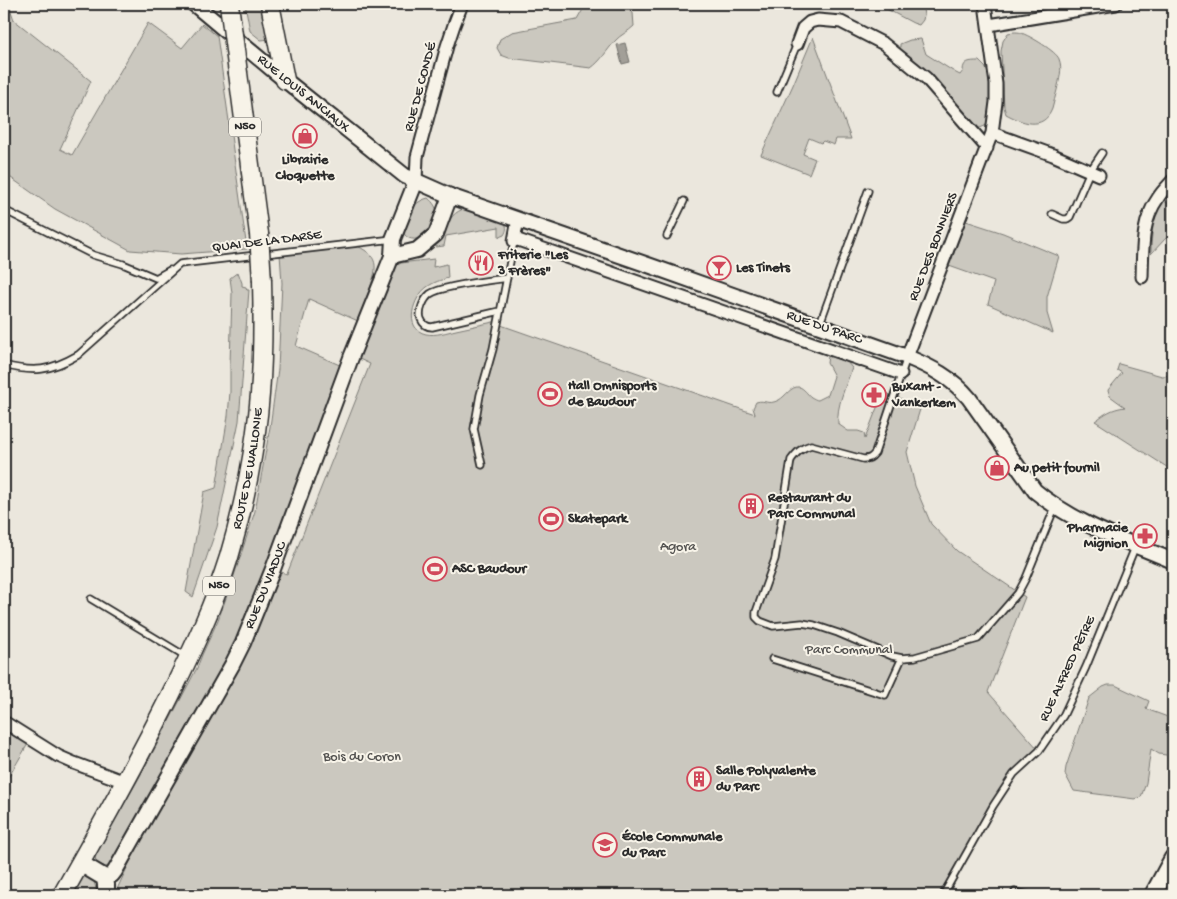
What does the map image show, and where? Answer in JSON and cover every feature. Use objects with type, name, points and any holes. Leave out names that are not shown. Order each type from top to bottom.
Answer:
[{"type":"main road","name":"ROUTE DE WALLONIE","points":[[62,895],[125,782],[188,659],[229,557],[248,478],[260,396],[263,333],[262,281],[259,234],[228,4]]},
{"type":"main road","points":[[270,4],[285,80]]},
{"type":"main road","points":[[1153,895],[1173,858]]},
{"type":"main road","points":[[80,863],[105,878],[106,895]]},
{"type":"street","name":"RUE LOUIS ANCIAUX","points":[[194,4],[405,176],[416,181]]},
{"type":"street","name":"RUE DE CONDÉ","points":[[416,181],[417,157],[450,39],[462,4]]},
{"type":"street","name":"RUE DES BONNIERS","points":[[907,357],[956,232],[992,132],[996,84],[986,4]]},
{"type":"street","points":[[988,25],[1116,4]]},
{"type":"street","points":[[797,44],[803,28],[810,22],[818,20],[841,22],[884,44],[926,78],[987,148]]},
{"type":"street","points":[[992,132],[1095,173]]},
{"type":"street","points":[[1142,277],[1144,232],[1147,219],[1158,198],[1173,180]]},
{"type":"street","name":"RUE DU PARC","points":[[416,181],[450,196],[652,263],[758,305],[907,357],[935,370],[959,386],[969,398],[1035,491],[1055,507],[1071,516],[1173,562]]},
{"type":"street","name":"RUE DU VIADUC","points":[[105,878],[112,875],[115,870],[243,643],[273,569],[352,355],[392,256],[393,240],[416,181]]},
{"type":"street","points":[[392,256],[417,250],[436,234],[450,196]]},
{"type":"street","points":[[514,241],[518,219]]},
{"type":"street","name":"RUE DU PARC","points":[[514,241],[518,240],[901,374]]},
{"type":"street","points":[[4,722],[58,756],[125,782]]},
{"type":"lane","points":[[776,92],[797,44]]},
{"type":"lane","points":[[1052,214],[1063,219],[1070,217],[1095,173],[1102,153]]},
{"type":"lane","points":[[819,326],[868,191]]},
{"type":"lane","points":[[667,236],[684,202]]},
{"type":"lane","points":[[4,210],[93,255],[123,264],[156,278],[180,264]]},
{"type":"lane","name":"QUAI DE LA DARSE","points":[[180,264],[393,240]]},
{"type":"lane","points":[[482,465],[474,429],[480,396],[493,349],[514,241]]},
{"type":"lane","points":[[4,364],[21,369],[34,370],[65,363],[78,355],[180,264]]},
{"type":"lane","points":[[500,311],[432,328],[422,322],[420,316],[420,310],[430,294],[450,287],[507,278]]},
{"type":"lane","points":[[752,322],[758,305]]},
{"type":"lane","points":[[907,357],[875,453],[872,457],[863,459],[811,445],[803,447],[796,452],[792,460],[775,559],[756,612],[756,617],[760,621],[773,626],[802,623],[814,625],[892,656],[902,658],[915,657],[978,639],[1018,593],[1055,507]]},
{"type":"lane","name":"RUE ALFRED PÊTRE","points":[[943,895],[993,806],[1014,774],[1039,750],[1063,716],[1086,667],[1136,546]]},
{"type":"lane","points":[[91,599],[188,659]]},
{"type":"lane","points":[[772,659],[885,695],[902,658]]},
{"type":"lane","points":[[1014,895],[1014,892],[1028,895]]},
{"type":"green space","points":[[4,4],[9,5],[14,20],[91,81],[60,149],[72,155],[148,23],[182,48],[202,24],[217,36],[247,249],[181,254],[130,250],[55,209],[4,173]]},
{"type":"green space","points":[[245,4],[266,4],[270,39],[261,40],[250,31]]},
{"type":"green space","points":[[586,4],[660,4],[629,10],[633,13],[634,26],[617,39],[591,68],[509,58],[501,55],[497,48],[500,39],[512,32],[577,20]]},
{"type":"green space","points":[[877,4],[922,4],[923,20],[919,25],[913,23]]},
{"type":"green space","points":[[1008,33],[1025,34],[1042,44],[1059,59],[1060,79],[1052,109],[1043,121],[1037,123],[1025,122],[1012,117],[1006,114],[1004,107],[1001,51],[1003,41]]},
{"type":"green space","points":[[813,37],[851,139],[836,139],[834,145],[823,141],[821,143],[809,138],[803,154],[815,159],[809,174],[761,155]]},
{"type":"green space","points":[[921,39],[926,54],[960,75],[964,65],[968,62],[979,61],[985,67],[990,86],[987,125],[980,128],[973,127],[900,52],[900,44],[910,40]]},
{"type":"green space","points":[[428,198],[436,209],[435,224],[422,237],[417,239],[409,238],[403,232],[406,218],[415,205]]},
{"type":"green space","points":[[1162,200],[1173,206],[1173,236],[1166,238],[1151,254],[1153,226]]},
{"type":"green space","points":[[463,209],[505,222],[506,232],[499,237],[499,227],[446,236],[444,246],[436,247],[435,245],[444,233],[451,218],[455,213]]},
{"type":"green space","points":[[966,221],[1003,233],[1059,256],[1047,297],[1047,313],[1053,333],[988,304],[994,282],[949,266]]},
{"type":"green space","points":[[357,246],[370,255],[375,265],[374,277],[358,321],[309,299],[296,346],[342,366],[240,635],[114,862],[106,867],[96,863],[99,845],[138,779],[197,668],[218,620],[255,511],[278,369],[282,283],[280,254]]},
{"type":"green space","points":[[434,259],[433,267],[447,264],[448,278],[427,287],[414,305],[414,326],[426,334],[441,334],[498,321],[498,324],[755,414],[753,408],[756,402],[775,402],[796,387],[799,387],[817,400],[828,395],[834,376],[827,363],[828,356],[847,362],[852,368],[840,403],[838,424],[848,431],[864,433],[865,439],[883,392],[921,406],[907,452],[915,486],[931,524],[957,551],[1025,597],[988,692],[1038,749],[1011,773],[938,895],[116,895],[134,853],[255,634],[278,571],[287,574],[370,364],[357,358],[392,268],[401,263]]},
{"type":"green space","points":[[238,272],[242,286],[249,290],[239,421],[217,527],[193,597],[186,592],[204,492],[216,488],[228,416],[232,293],[230,278]]},
{"type":"green space","points":[[1119,364],[1162,376],[1173,375],[1173,471],[1095,421],[1109,412],[1125,407],[1110,396],[1108,390],[1122,373],[1117,370]]},
{"type":"green space","points":[[1108,685],[1115,685],[1149,701],[1146,709],[1173,719],[1173,756],[1159,754],[1151,749],[1146,783],[1141,797],[1135,799],[1074,791],[1065,774],[1089,698]]},
{"type":"green space","points":[[4,726],[29,742],[7,780],[4,780]]},
{"type":"green space","points":[[86,874],[93,877],[96,889],[95,895],[71,895],[82,876]]},
{"type":"shaded area","points":[[625,43],[630,62],[622,64],[617,45]]},
{"type":"place","name":"Librairie Cloquette","points":[[305,136]]},
{"type":"place","name":"Friterie \"Les 3 Frères\"","points":[[481,263]]},
{"type":"place","name":"Les Tinets","points":[[719,268]]},
{"type":"place","name":"Hall Omnisports de Baudour","points":[[550,394]]},
{"type":"place","name":"Buxant - Vankerkem","points":[[874,395]]},
{"type":"place","name":"Au petit fournil","points":[[997,468]]},
{"type":"place","name":"Restaurant du Parc Communal","points":[[751,506]]},
{"type":"place","name":"Skatepark","points":[[551,519]]},
{"type":"place","name":"Pharmacie Mignion","points":[[1145,536]]},
{"type":"place","name":"ASC Baudour","points":[[435,569]]},
{"type":"place","name":"Salle Polyvalente du Parc","points":[[699,779]]},
{"type":"place","name":"École Communale du Parc","points":[[605,845]]},
{"type":"park label","name":"Agora","points":[[678,547]]},
{"type":"park label","name":"Parc Communal","points":[[849,650]]},
{"type":"park label","name":"Bois du Coron","points":[[362,757]]}]
